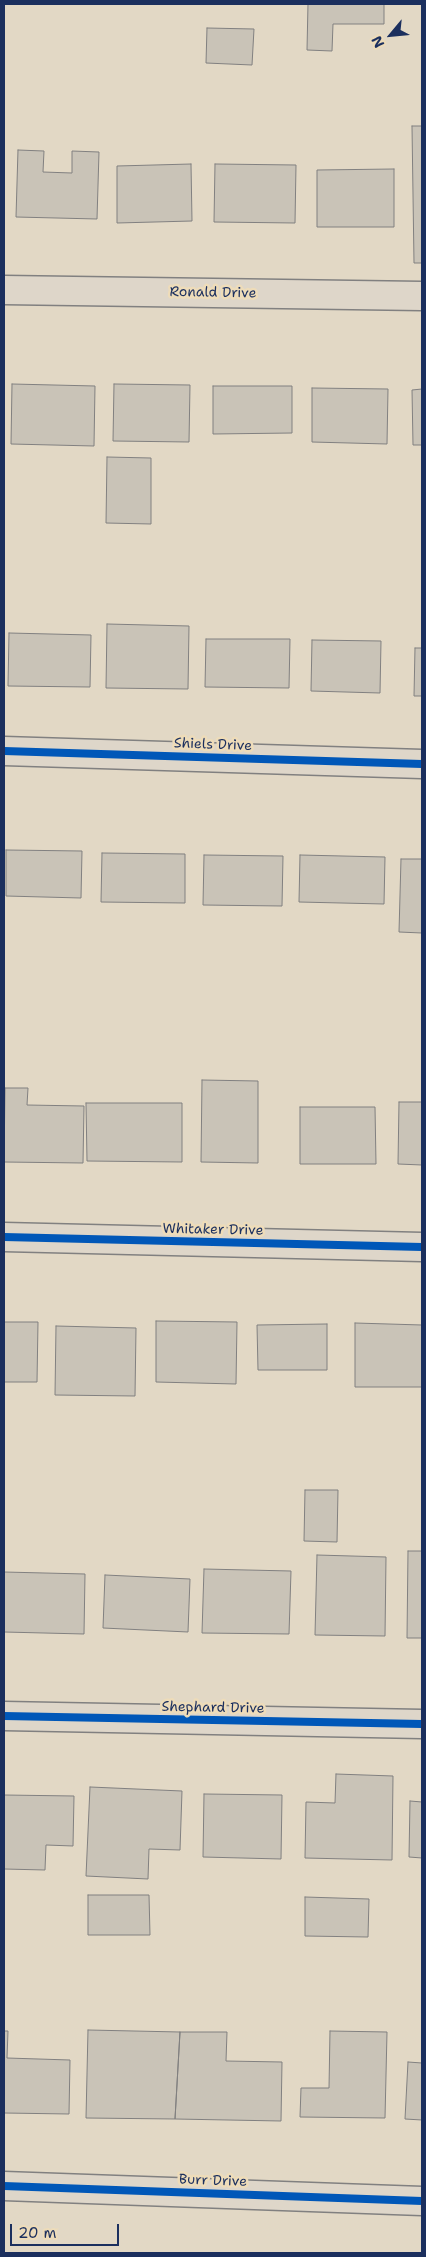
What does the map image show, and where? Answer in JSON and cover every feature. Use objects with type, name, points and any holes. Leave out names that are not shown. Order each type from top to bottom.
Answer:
[{"type":"street","name":"Ronald Drive","points":[[4,290],[422,296]]},
{"type":"street","name":"Shiels Drive","points":[[4,751],[422,764]]},
{"type":"street","name":"Whitaker Drive","points":[[4,1238],[422,1247]]},
{"type":"street","name":"Shephard Drive","points":[[4,1716],[422,1724]]},
{"type":"street","name":"Burr Drive","points":[[4,2186],[422,2201]]},
{"type":"building","points":[[308,4],[384,4],[384,24],[333,24],[332,51],[307,50]]},
{"type":"building","points":[[207,28],[254,29],[252,65],[206,63]]},
{"type":"building","points":[[412,126],[422,126],[422,263],[414,263]]},
{"type":"building","points":[[18,150],[44,151],[43,172],[72,173],[72,151],[99,152],[97,219],[16,217]]},
{"type":"building","points":[[191,164],[192,221],[117,223],[117,166]]},
{"type":"building","points":[[215,164],[296,165],[295,223],[214,222]]},
{"type":"building","points":[[394,169],[394,227],[317,227],[317,170]]},
{"type":"building","points":[[12,384],[95,386],[94,446],[11,444]]},
{"type":"building","points":[[114,384],[190,385],[189,442],[113,441]]},
{"type":"building","points":[[213,386],[292,386],[292,433],[213,434]]},
{"type":"building","points":[[312,388],[388,389],[387,444],[312,442]]},
{"type":"building","points":[[422,389],[422,445],[413,445],[412,390]]},
{"type":"building","points":[[107,457],[151,458],[151,524],[106,523]]},
{"type":"building","points":[[107,624],[189,626],[188,689],[106,688]]},
{"type":"building","points":[[9,633],[91,635],[90,687],[8,686]]},
{"type":"building","points":[[206,639],[290,639],[289,688],[205,687]]},
{"type":"building","points":[[312,640],[381,641],[380,693],[311,691]]},
{"type":"building","points":[[415,648],[422,648],[422,696],[414,696]]},
{"type":"building","points":[[6,850],[82,851],[81,898],[6,896]]},
{"type":"building","points":[[102,853],[185,854],[185,903],[101,902]]},
{"type":"building","points":[[204,855],[283,856],[282,906],[203,905]]},
{"type":"building","points":[[300,855],[385,857],[384,904],[299,902]]},
{"type":"building","points":[[401,859],[422,859],[422,933],[399,932]]},
{"type":"building","points":[[202,1080],[258,1081],[258,1163],[201,1162]]},
{"type":"building","points":[[5,1088],[28,1088],[27,1105],[84,1106],[83,1163],[4,1162]]},
{"type":"building","points":[[399,1102],[422,1102],[422,1165],[398,1164]]},
{"type":"building","points":[[86,1103],[182,1103],[182,1162],[87,1161]]},
{"type":"building","points":[[300,1107],[375,1107],[376,1164],[300,1164]]},
{"type":"building","points":[[156,1321],[237,1322],[236,1384],[156,1382]]},
{"type":"building","points":[[4,1322],[38,1322],[37,1382],[4,1382]]},
{"type":"building","points":[[355,1323],[422,1325],[422,1387],[355,1387]]},
{"type":"building","points":[[327,1324],[327,1370],[258,1370],[257,1325]]},
{"type":"building","points":[[56,1326],[136,1328],[135,1396],[55,1395]]},
{"type":"building","points":[[305,1490],[338,1490],[337,1542],[304,1541]]},
{"type":"building","points":[[408,1551],[422,1551],[422,1638],[407,1638]]},
{"type":"building","points":[[317,1555],[386,1557],[385,1636],[315,1635]]},
{"type":"building","points":[[204,1569],[291,1571],[289,1634],[202,1633]]},
{"type":"building","points":[[4,1572],[85,1574],[84,1634],[4,1632]]},
{"type":"building","points":[[105,1575],[190,1579],[188,1632],[103,1628]]},
{"type":"building","points":[[336,1774],[393,1776],[392,1860],[305,1858],[306,1802],[335,1803]]},
{"type":"building","points":[[90,1787],[182,1791],[180,1850],[149,1849],[148,1879],[86,1876]]},
{"type":"building","points":[[204,1794],[282,1795],[281,1859],[203,1857]]},
{"type":"building","points":[[4,1795],[74,1796],[73,1846],[46,1845],[45,1870],[4,1869]]},
{"type":"building","points":[[410,1801],[422,1802],[422,1858],[409,1857]]},
{"type":"building","points":[[88,1895],[149,1895],[150,1935],[88,1935]]},
{"type":"building","points":[[305,1897],[369,1899],[368,1937],[305,1936]]},
{"type":"building","points":[[88,2030],[180,2032],[175,2119],[86,2118]]},
{"type":"building","points":[[4,2031],[8,2031],[7,2058],[70,2060],[69,2114],[4,2113]]},
{"type":"building","points":[[330,2031],[387,2032],[385,2118],[300,2117],[301,2088],[329,2088]]},
{"type":"building","points":[[180,2032],[227,2032],[226,2061],[282,2062],[281,2121],[175,2119]]},
{"type":"building","points":[[408,2062],[422,2063],[422,2120],[405,2119]]},
{"type":"cycle path","points":[[4,751],[422,764]]},
{"type":"cycle path","points":[[4,1237],[422,1247]]},
{"type":"cycle path","points":[[4,1716],[422,1724]]},
{"type":"cycle path","points":[[4,2186],[422,2201]]}]
